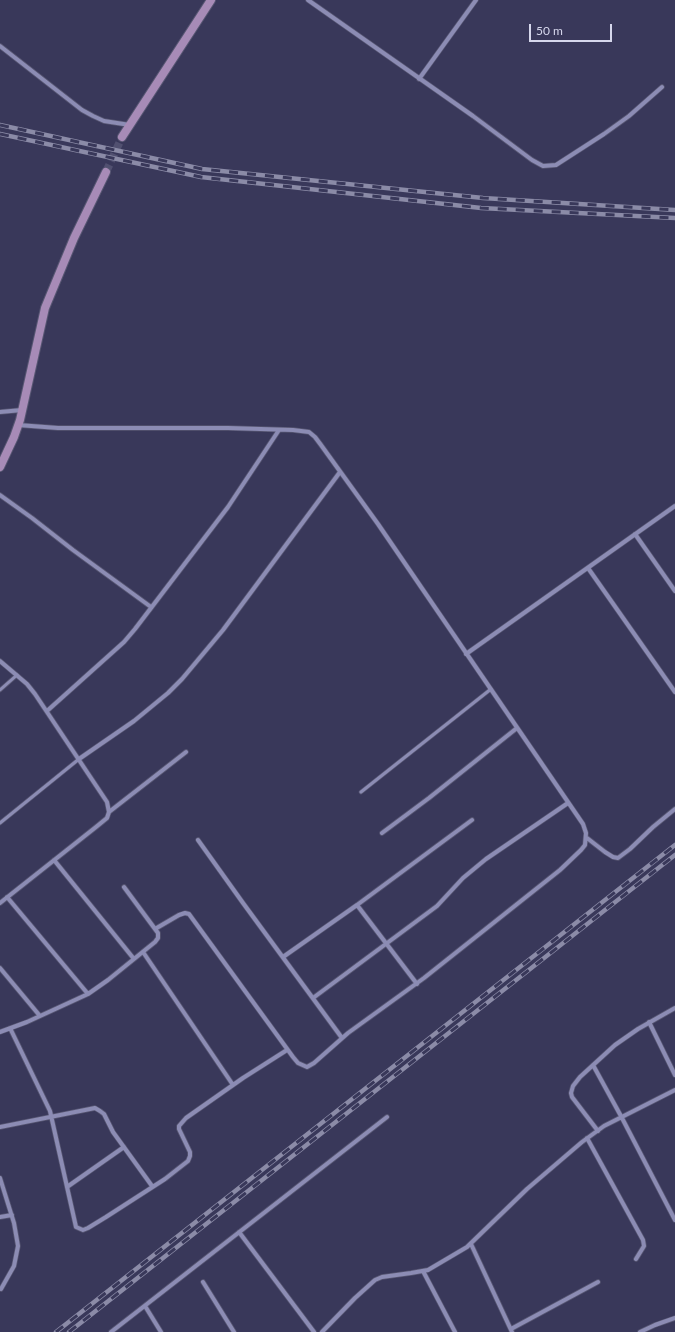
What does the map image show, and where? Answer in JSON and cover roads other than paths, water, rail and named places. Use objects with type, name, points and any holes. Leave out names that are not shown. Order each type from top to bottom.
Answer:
[{"type":"street","points":[[122,137],[211,0]]},
{"type":"street","points":[[308,0],[473,116],[532,160],[544,166],[556,165],[604,134],[629,116],[662,87]]},
{"type":"street","points":[[419,79],[476,0]]},
{"type":"street","points":[[0,46],[82,110],[104,121],[130,125]]},
{"type":"street","points":[[0,467],[18,425],[45,308],[74,238],[106,172]]},
{"type":"street","points":[[0,412],[22,410]]},
{"type":"street","points":[[18,425],[58,428],[191,427],[309,432],[321,445],[491,689],[583,824],[586,833],[587,838],[585,845],[560,870],[416,984],[342,1038],[314,1063],[307,1067],[298,1063],[189,914],[185,913],[179,915],[155,929]]},
{"type":"street","points":[[47,711],[124,642],[228,507],[279,430]]},
{"type":"street","points":[[78,759],[134,721],[168,693],[182,679],[223,630],[340,472]]},
{"type":"street","points":[[0,496],[152,607]]},
{"type":"street","points":[[466,654],[675,506]]},
{"type":"street","points":[[635,534],[675,591]]},
{"type":"street","points":[[588,568],[675,692]]},
{"type":"street","points":[[0,661],[27,684],[47,711],[107,802],[109,812],[107,818],[0,903]]},
{"type":"street","points":[[382,833],[429,798],[517,728]]},
{"type":"street","points":[[109,812],[186,752]]},
{"type":"street","points":[[313,998],[436,906],[463,878],[481,864],[568,803]]},
{"type":"street","points":[[587,838],[605,852],[618,858],[630,849],[653,826],[675,809]]},
{"type":"street","points":[[283,957],[357,905],[472,820]]},
{"type":"street","points":[[198,840],[342,1038]]},
{"type":"street","points":[[54,860],[134,959]]},
{"type":"street","points":[[0,1032],[88,994],[143,952],[158,938],[158,933],[124,887]]},
{"type":"street","points":[[7,897],[88,994]]},
{"type":"street","points":[[357,905],[416,984]]},
{"type":"street","points":[[143,952],[233,1085]]},
{"type":"street","points":[[0,968],[40,1016]]},
{"type":"street","points":[[598,1131],[575,1101],[571,1093],[573,1086],[580,1077],[615,1045],[649,1022],[675,1008]]},
{"type":"street","points":[[649,1022],[675,1076]]},
{"type":"street","points":[[10,1028],[52,1117],[76,1227],[83,1230],[106,1217],[188,1161],[190,1152],[179,1129],[182,1122],[192,1113],[233,1085],[288,1050]]},
{"type":"street","points":[[593,1065],[675,1220]]},
{"type":"street","points":[[325,1331],[355,1298],[375,1280],[382,1277],[423,1272],[435,1267],[471,1244],[527,1189],[587,1138],[675,1090]]},
{"type":"street","points":[[0,1127],[95,1108],[104,1114],[113,1132],[152,1186]]},
{"type":"street","points":[[111,1332],[386,1117]]},
{"type":"street","points":[[587,1138],[643,1240],[644,1246],[636,1259]]},
{"type":"street","points":[[67,1187],[124,1147]]},
{"type":"street","points":[[0,1178],[12,1215],[18,1246],[14,1266],[2,1289]]},
{"type":"street","points":[[0,1216],[12,1215]]},
{"type":"street","points":[[239,1232],[314,1332]]},
{"type":"street","points":[[471,1244],[511,1330],[598,1282]]},
{"type":"street","points":[[423,1272],[455,1332]]},
{"type":"street","points":[[203,1282],[234,1332]]},
{"type":"street","points":[[145,1306],[161,1332]]},
{"type":"street","points":[[640,1332],[675,1318]]},
{"type":"lane","points":[[0,690],[17,675]]},
{"type":"lane","points":[[361,792],[491,689]]},
{"type":"lane","points":[[0,824],[78,759]]},
{"type":"tunnel","points":[[106,172],[122,137]]},
{"type":"railway","points":[[0,125],[202,169],[483,198],[675,210]]},
{"type":"railway","points":[[0,134],[201,177],[481,208],[675,218]]},
{"type":"railway","points":[[56,1332],[675,845]]},
{"type":"railway","points":[[69,1332],[675,855]]}]
